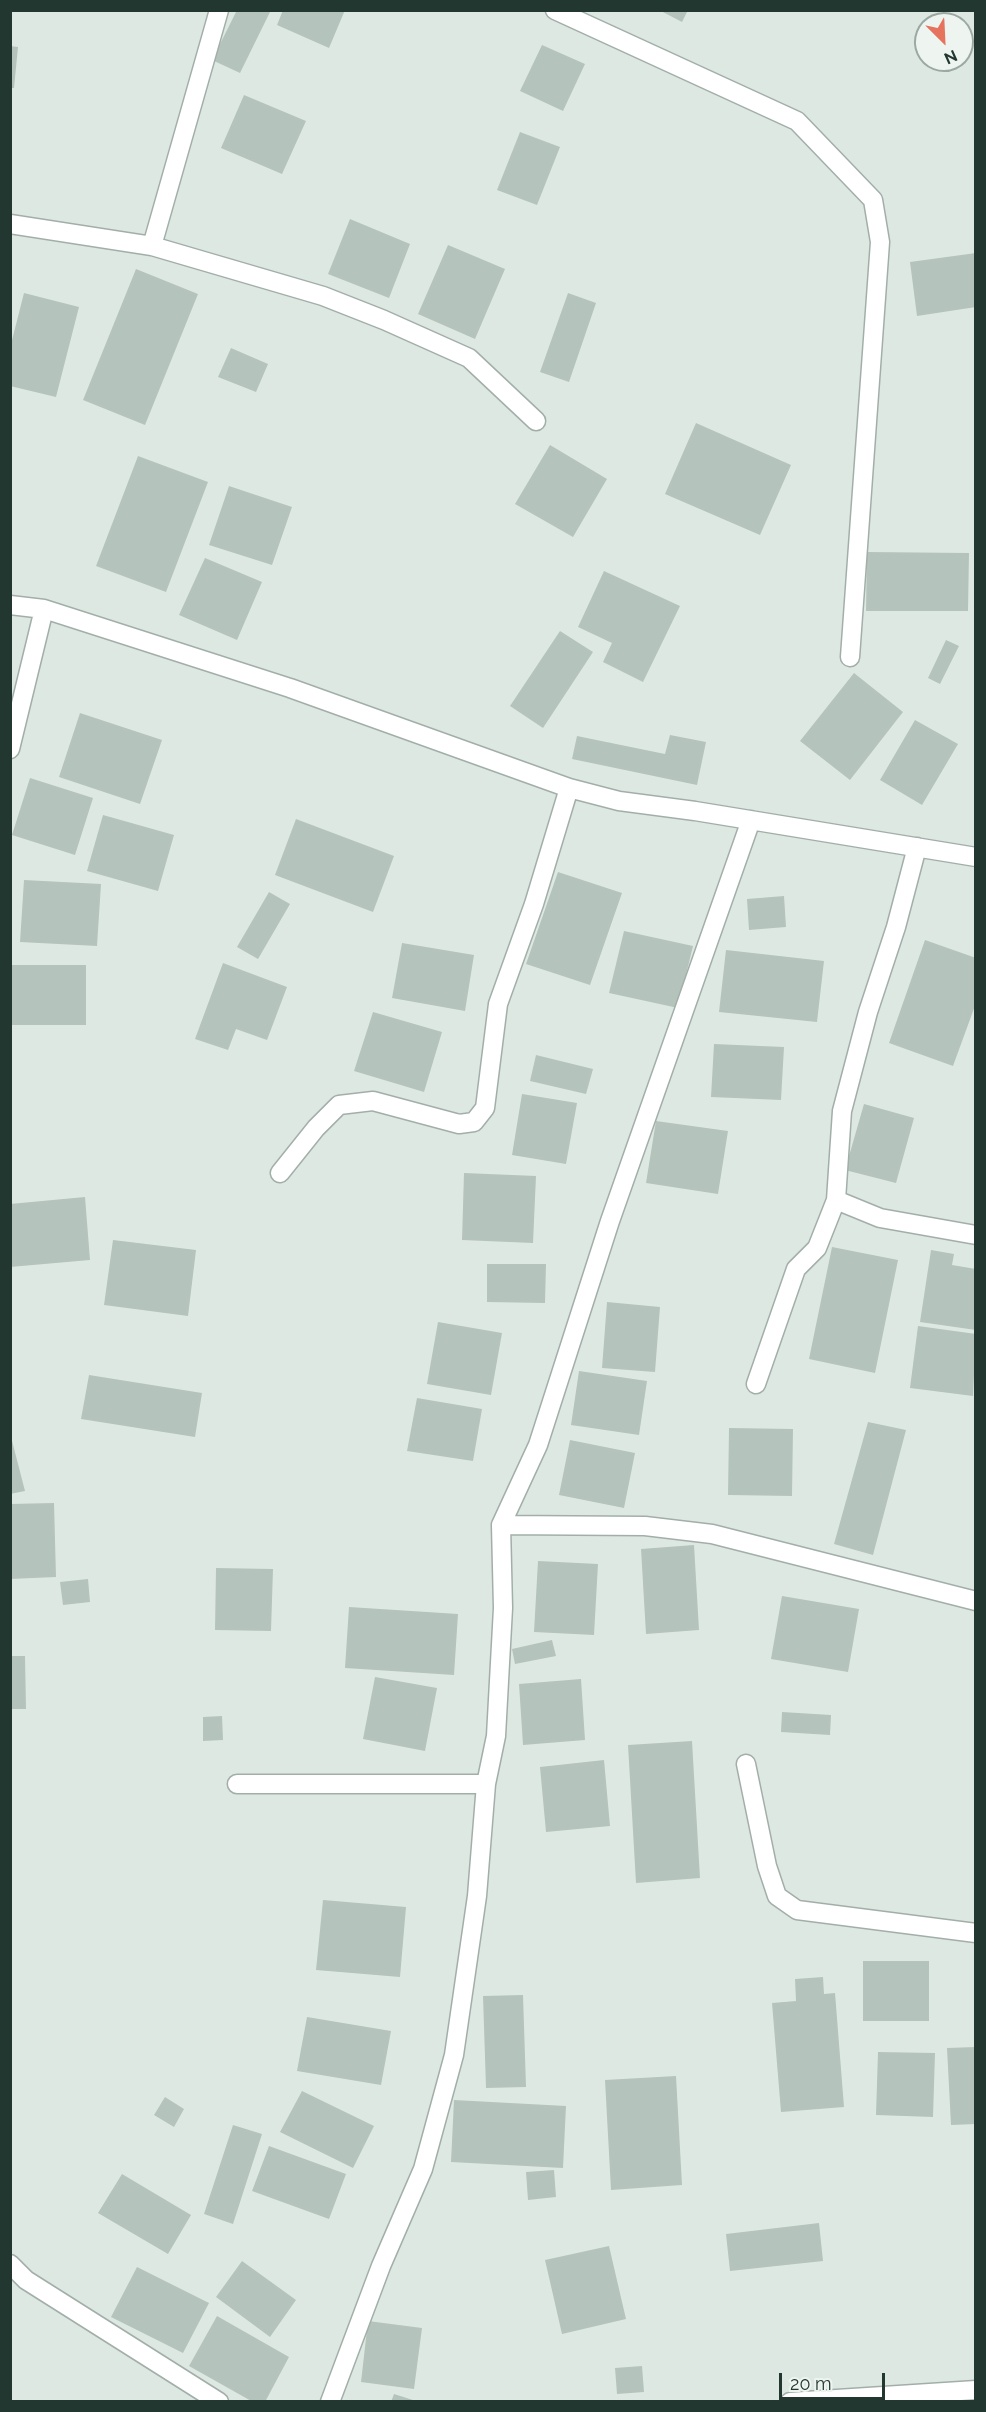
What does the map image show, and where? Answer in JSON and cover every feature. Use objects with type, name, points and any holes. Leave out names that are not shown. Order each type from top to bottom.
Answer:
[{"type":"street","points":[[152,246],[219,10]]},
{"type":"street","points":[[555,10],[797,121],[873,200],[880,242],[850,657]]},
{"type":"street","points":[[10,224],[152,246],[323,296],[469,358],[536,421]]},
{"type":"street","points":[[10,605],[44,609],[290,688],[569,788],[619,801],[752,820],[975,857]]},
{"type":"street","points":[[10,749],[44,609]]},
{"type":"street","points":[[280,1173],[316,1128],[339,1105],[373,1101],[459,1125],[474,1122],[485,1108],[498,1004],[534,904],[569,788]]},
{"type":"street","points":[[330,2402],[381,2266],[423,2169],[454,2055],[477,1896],[486,1784],[496,1736],[502,1608],[501,1525],[538,1445],[610,1221],[752,820]]},
{"type":"street","points":[[756,1384],[796,1269],[817,1248],[836,1200],[842,1112],[868,1012],[896,927],[917,847]]},
{"type":"street","points":[[836,1200],[880,1218],[975,1235]]},
{"type":"street","points":[[501,1525],[645,1526],[712,1534],[975,1601]]},
{"type":"street","points":[[746,1764],[767,1866],[777,1896],[796,1910],[975,1934]]},
{"type":"street","points":[[237,1784],[486,1784]]},
{"type":"street","points":[[10,2264],[26,2280],[219,2402]]},
{"type":"street","points":[[790,2402],[975,2390]]},
{"type":"building","points":[[237,10],[271,10],[240,73],[212,60]]},
{"type":"building","points":[[283,10],[345,10],[329,48],[277,25]]},
{"type":"building","points":[[659,10],[688,10],[682,22]]},
{"type":"building","points":[[542,45],[585,64],[563,111],[520,91]]},
{"type":"building","points":[[10,46],[18,47],[14,88],[10,88]]},
{"type":"building","points":[[244,95],[306,121],[282,174],[221,148]]},
{"type":"building","points":[[520,132],[560,147],[537,205],[497,190]]},
{"type":"building","points":[[350,219],[410,244],[389,298],[328,274]]},
{"type":"building","points":[[448,245],[505,269],[475,339],[418,314]]},
{"type":"building","points":[[976,253],[976,307],[917,316],[910,262]]},
{"type":"building","points":[[136,269],[198,294],[145,425],[83,400]]},
{"type":"building","points":[[24,293],[79,307],[56,397],[10,386],[10,348]]},
{"type":"building","points":[[568,293],[596,303],[569,382],[540,372]]},
{"type":"building","points":[[231,348],[268,364],[256,392],[218,377]]},
{"type":"building","points":[[696,423],[791,465],[760,535],[665,494]]},
{"type":"building","points":[[550,445],[607,479],[573,537],[515,504]]},
{"type":"building","points":[[138,456],[208,482],[166,592],[96,566]]},
{"type":"building","points":[[229,486],[292,507],[272,565],[209,545]]},
{"type":"building","points":[[867,552],[969,553],[968,611],[866,611]]},
{"type":"building","points":[[205,558],[262,582],[237,640],[179,615]]},
{"type":"building","points":[[604,571],[680,606],[643,682],[603,662],[612,643],[578,627]]},
{"type":"building","points":[[560,631],[593,652],[543,728],[510,706]]},
{"type":"building","points":[[946,640],[959,646],[940,684],[928,678]]},
{"type":"building","points":[[854,673],[903,712],[850,780],[800,741]]},
{"type":"building","points":[[80,713],[162,740],[140,804],[59,777]]},
{"type":"building","points":[[915,720],[958,744],[922,805],[880,780]]},
{"type":"building","points":[[670,735],[706,742],[697,785],[572,759],[577,736],[665,754]]},
{"type":"building","points":[[30,778],[93,798],[75,855],[12,835]]},
{"type":"building","points":[[103,815],[174,835],[158,891],[87,871]]},
{"type":"building","points":[[296,819],[394,856],[373,912],[275,875]]},
{"type":"building","points":[[558,872],[622,893],[590,985],[526,964]]},
{"type":"building","points":[[24,880],[101,884],[97,946],[20,942]]},
{"type":"building","points":[[269,892],[290,904],[258,959],[237,947]]},
{"type":"building","points":[[784,896],[786,927],[749,930],[747,899]]},
{"type":"building","points":[[624,931],[693,946],[678,1008],[609,993]]},
{"type":"building","points":[[925,940],[976,958],[976,1003],[953,1066],[889,1043]]},
{"type":"building","points":[[402,943],[474,955],[465,1011],[392,998]]},
{"type":"building","points":[[726,950],[824,961],[817,1022],[719,1012]]},
{"type":"building","points":[[223,963],[287,987],[267,1040],[236,1029],[228,1050],[195,1039]]},
{"type":"building","points":[[10,965],[86,965],[86,1025],[10,1025]]},
{"type":"building","points":[[373,1012],[442,1032],[424,1092],[354,1071]]},
{"type":"building","points":[[714,1044],[784,1047],[781,1100],[711,1097]]},
{"type":"building","points":[[536,1055],[593,1069],[586,1094],[530,1081]]},
{"type":"building","points":[[522,1094],[577,1103],[566,1164],[512,1155]]},
{"type":"building","points":[[864,1104],[914,1118],[896,1183],[845,1170]]},
{"type":"building","points":[[656,1121],[728,1131],[718,1194],[646,1183]]},
{"type":"building","points":[[464,1173],[536,1176],[533,1243],[462,1240]]},
{"type":"building","points":[[85,1197],[90,1260],[10,1267],[10,1204]]},
{"type":"building","points":[[113,1240],[196,1250],[188,1316],[104,1305]]},
{"type":"building","points":[[832,1247],[898,1260],[875,1373],[809,1359]]},
{"type":"building","points":[[931,1250],[954,1254],[952,1265],[976,1269],[976,1330],[920,1322]]},
{"type":"building","points":[[487,1264],[546,1264],[545,1303],[487,1302]]},
{"type":"building","points":[[607,1302],[660,1307],[655,1372],[602,1368]]},
{"type":"building","points":[[438,1322],[502,1333],[491,1395],[427,1384]]},
{"type":"building","points":[[918,1326],[976,1334],[973,1396],[910,1388]]},
{"type":"building","points":[[579,1371],[647,1381],[639,1435],[571,1425]]},
{"type":"building","points":[[89,1375],[202,1393],[195,1437],[81,1419]]},
{"type":"building","points":[[417,1398],[482,1409],[473,1461],[407,1451]]},
{"type":"building","points":[[868,1422],[906,1430],[873,1555],[834,1544]]},
{"type":"building","points":[[729,1428],[793,1429],[792,1496],[728,1495]]},
{"type":"building","points":[[10,1433],[25,1491],[10,1494]]},
{"type":"building","points":[[570,1440],[635,1453],[624,1508],[559,1495]]},
{"type":"building","points":[[54,1503],[56,1577],[10,1579],[10,1504]]},
{"type":"building","points":[[694,1545],[699,1630],[646,1634],[641,1549]]},
{"type":"building","points":[[538,1561],[598,1564],[594,1635],[534,1632]]},
{"type":"building","points":[[216,1568],[273,1569],[271,1631],[215,1630]]},
{"type":"building","points":[[88,1579],[90,1602],[63,1605],[60,1582]]},
{"type":"building","points":[[782,1596],[859,1609],[848,1672],[771,1659]]},
{"type":"building","points":[[349,1607],[458,1614],[454,1675],[345,1668]]},
{"type":"building","points":[[552,1640],[556,1656],[515,1664],[512,1649]]},
{"type":"building","points":[[10,1656],[25,1656],[26,1709],[10,1709]]},
{"type":"building","points":[[375,1677],[437,1688],[425,1751],[363,1739]]},
{"type":"building","points":[[581,1679],[585,1740],[523,1745],[519,1684]]},
{"type":"building","points":[[782,1712],[831,1715],[830,1735],[781,1732]]},
{"type":"building","points":[[222,1716],[223,1740],[203,1741],[203,1717]]},
{"type":"building","points":[[692,1741],[700,1878],[636,1883],[628,1745]]},
{"type":"building","points":[[604,1760],[610,1826],[546,1832],[540,1767]]},
{"type":"building","points":[[323,1900],[406,1907],[400,1977],[316,1970]]},
{"type":"building","points":[[863,1961],[929,1961],[929,2021],[863,2021]]},
{"type":"building","points":[[823,1977],[824,1994],[835,1993],[844,2107],[781,2112],[772,2003],[796,2001],[795,1979]]},
{"type":"building","points":[[523,1995],[526,2087],[486,2088],[483,1996]]},
{"type":"building","points":[[307,2017],[391,2031],[381,2085],[297,2071]]},
{"type":"building","points":[[976,2047],[976,2124],[951,2125],[947,2048]]},
{"type":"building","points":[[878,2052],[935,2053],[933,2117],[876,2115]]},
{"type":"building","points":[[676,2076],[682,2185],[611,2190],[605,2080]]},
{"type":"building","points":[[302,2091],[374,2126],[353,2168],[280,2132]]},
{"type":"building","points":[[165,2097],[184,2109],[174,2127],[154,2115]]},
{"type":"building","points":[[454,2100],[566,2106],[563,2168],[451,2162]]},
{"type":"building","points":[[233,2125],[262,2134],[233,2224],[204,2214]]},
{"type":"building","points":[[269,2146],[346,2174],[329,2219],[252,2191]]},
{"type":"building","points":[[554,2170],[556,2197],[528,2200],[526,2172]]},
{"type":"building","points":[[122,2174],[191,2215],[168,2254],[98,2213]]},
{"type":"building","points":[[819,2223],[823,2261],[730,2271],[726,2234]]},
{"type":"building","points":[[609,2246],[626,2319],[562,2334],[545,2260]]},
{"type":"building","points":[[242,2261],[296,2300],[270,2337],[216,2297]]},
{"type":"building","points":[[137,2267],[209,2303],[183,2353],[111,2317]]},
{"type":"building","points":[[217,2316],[289,2357],[265,2402],[253,2402],[189,2366]]},
{"type":"building","points":[[368,2321],[422,2328],[414,2389],[361,2382]]},
{"type":"building","points":[[642,2366],[644,2392],[617,2394],[615,2368]]},
{"type":"building","points":[[394,2394],[416,2401],[416,2402],[391,2402]]}]
